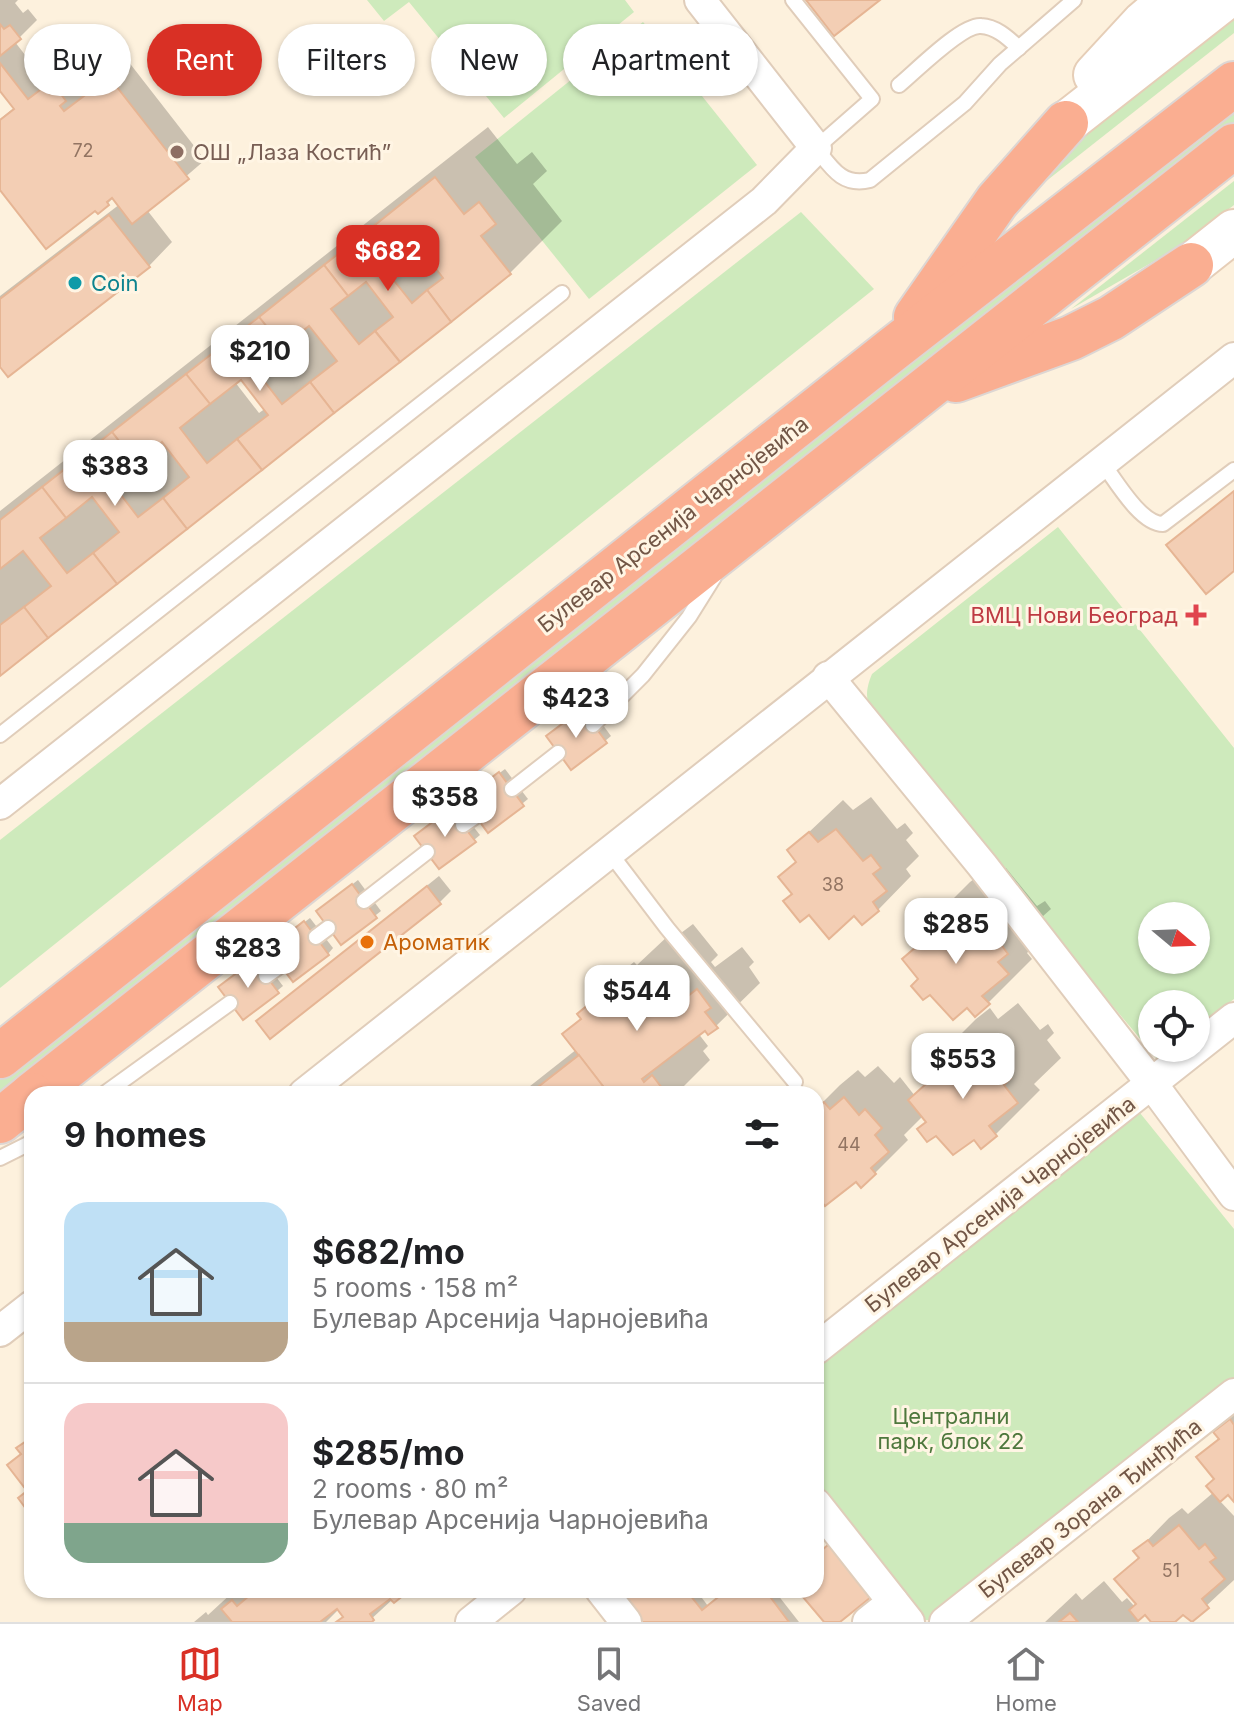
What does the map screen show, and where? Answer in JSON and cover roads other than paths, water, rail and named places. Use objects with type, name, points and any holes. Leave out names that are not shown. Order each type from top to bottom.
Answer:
[{"type":"highway","name":"Булевар Арсенија Чарнојевића","points":[[0,1056],[893,349],[1234,84]]},
{"type":"highway","points":[[893,349],[997,201],[1066,123]]},
{"type":"highway","points":[[44,1086],[1234,146]]},
{"type":"highway","points":[[923,391],[1071,338],[1111,318],[1191,265]]},
{"type":"highway","points":[[0,1121],[24,1102]]},
{"type":"street","points":[[0,804],[764,201],[816,148],[700,0]]},
{"type":"street","points":[[1066,123],[1078,98],[1103,65],[1170,0]]},
{"type":"street","points":[[1066,123],[1223,0]]},
{"type":"street","points":[[1191,265],[1234,231]]},
{"type":"street","points":[[1191,265],[1234,261]]},
{"type":"street","points":[[314,1086],[1234,358]]},
{"type":"street","name":"Булевар Арсенија Чарнојевића","points":[[824,1343],[1152,1084],[982,865],[828,677]]},
{"type":"street","points":[[1234,1018],[1152,1084],[1234,1195]]},
{"type":"street","points":[[0,1331],[24,1312]]},
{"type":"street","name":"Булевар Зорана Ђинђића","points":[[945,1622],[1234,1394]]},
{"type":"street","points":[[824,1514],[901,1612],[868,1622]]},
{"type":"street","points":[[471,1622],[501,1598]]},
{"type":"street","points":[[607,1598],[626,1622]]},
{"type":"lane","points":[[793,0],[872,99],[816,148],[839,177],[860,182],[870,180],[965,103],[1019,48],[1074,0]]},
{"type":"lane","points":[[899,85],[964,31],[979,25],[1001,32],[1019,48]]},
{"type":"lane","points":[[0,735],[562,293]]},
{"type":"lane","points":[[1101,461],[1144,517],[1154,524],[1163,524],[1234,470]]},
{"type":"lane","points":[[593,725],[643,675],[689,617],[719,570],[730,543]]},
{"type":"lane","points":[[512,789],[558,753]]},
{"type":"lane","points":[[463,825],[476,816]]},
{"type":"lane","points":[[364,901],[427,852]]},
{"type":"lane","points":[[610,853],[667,928],[795,1082]]},
{"type":"lane","points":[[266,976],[280,966]]},
{"type":"lane","points":[[115,1086],[230,1003]]},
{"type":"lane","points":[[0,1158],[24,1146]]},
{"type":"place","name":"ОШ „Лаза Костић”","points":[[177,152]]},
{"type":"place","name":"Coin","points":[[75,283]]},
{"type":"place","name":"ВМЦ Нови Београд","points":[[1196,615]]},
{"type":"place","name":"Ароматик","points":[[367,942]]},
{"type":"park label","name":"Централни парк, блок 22","points":[[951,1428]]}]
